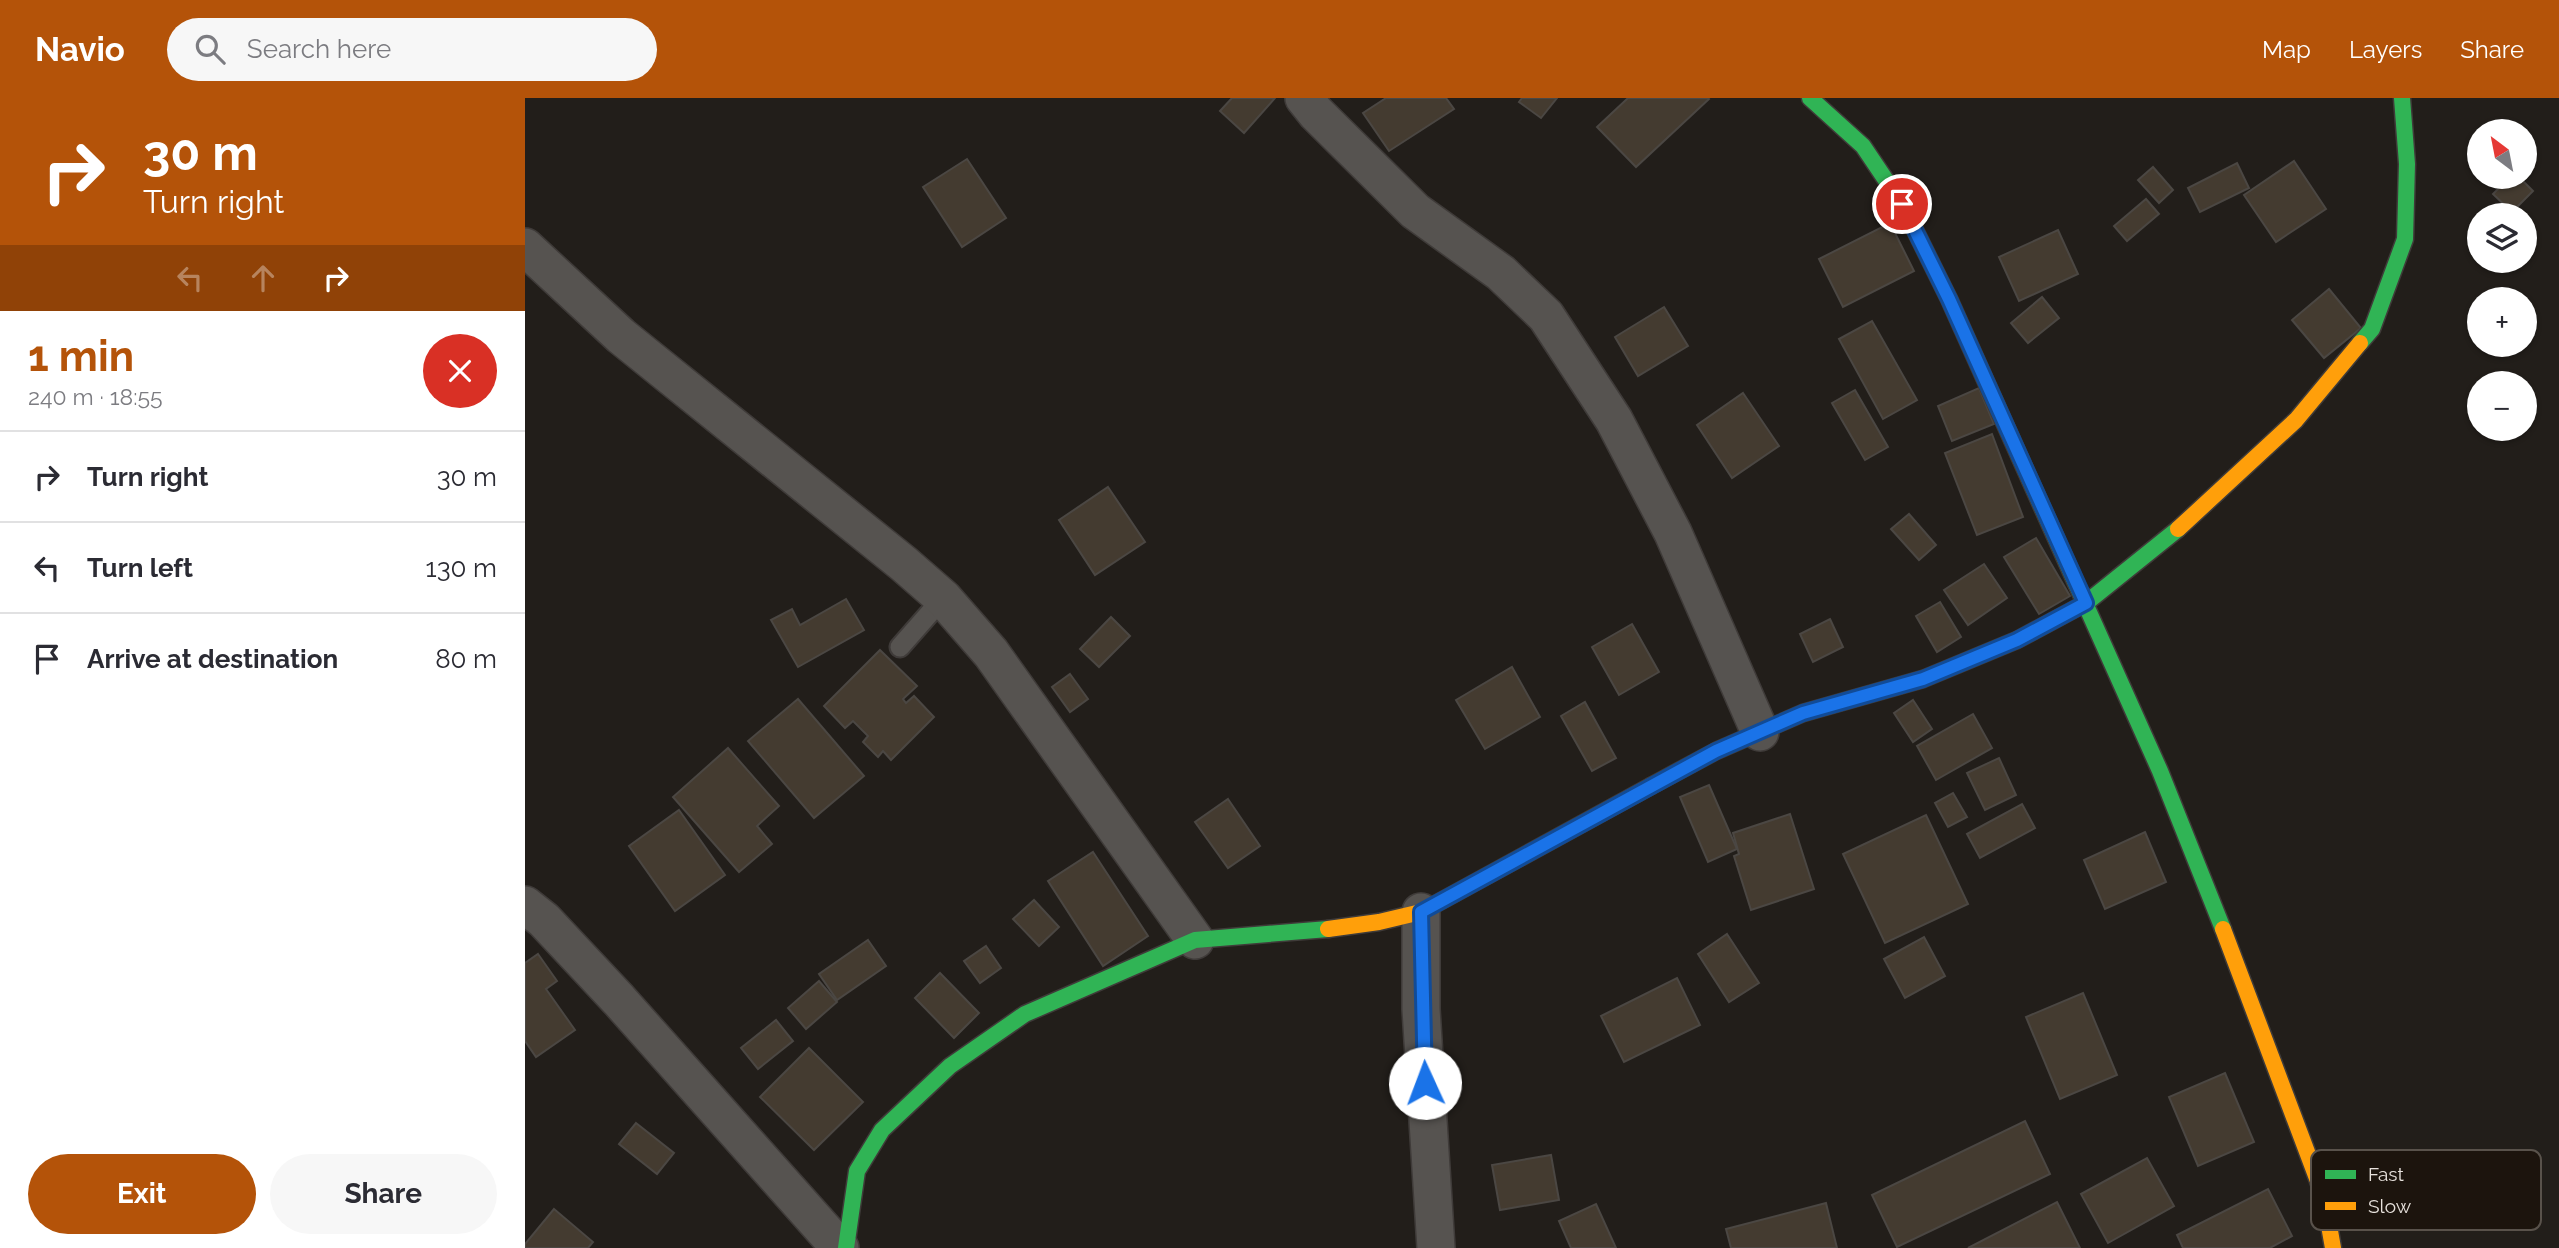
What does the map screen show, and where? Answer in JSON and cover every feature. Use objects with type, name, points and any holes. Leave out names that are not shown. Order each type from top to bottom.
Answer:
[{"type":"street","points":[[1304,98],[1415,211],[1501,273],[1546,316],[1614,420],[1667,522],[1760,732]]},
{"type":"street","points":[[1810,98],[1863,146],[1902,204],[1949,299],[2159,771],[2251,999],[2311,1161]]},
{"type":"street","points":[[846,1248],[857,1171],[882,1130],[950,1066],[1025,1014],[1195,940],[1294,933],[1379,922],[1421,912],[1716,751],[1803,713],[1923,679],[2017,640],[2086,603],[2159,546],[2296,420],[2372,329],[2405,239],[2407,164],[2402,98]]},
{"type":"street","points":[[525,247],[621,336],[943,598],[991,653],[1195,940]]},
{"type":"street","points":[[525,905],[544,920],[619,1000],[839,1248]]},
{"type":"street","points":[[1421,912],[1425,1083],[1436,1248]]},
{"type":"street","points":[[2330,1230],[2333,1248]]},
{"type":"lane","points":[[900,647],[943,598]]},
{"type":"building","points":[[1232,98],[1275,98],[1244,133],[1220,111]]},
{"type":"building","points":[[1386,98],[1446,98],[1454,109],[1389,151],[1363,113]]},
{"type":"building","points":[[1522,98],[1557,98],[1541,118],[1519,102]]},
{"type":"building","points":[[1628,98],[1709,99],[1636,167],[1597,127]]},
{"type":"building","points":[[967,159],[1006,218],[962,247],[923,187]]},
{"type":"building","points":[[2294,161],[2326,209],[2276,242],[2244,195]]},
{"type":"building","points":[[2237,163],[2249,188],[2200,212],[2188,188]]},
{"type":"building","points":[[2153,167],[2173,190],[2159,203],[2138,180]]},
{"type":"building","points":[[2498,189],[2533,191],[2521,203],[2502,203],[2493,194]]},
{"type":"building","points":[[2146,199],[2159,214],[2127,241],[2114,226]]},
{"type":"building","points":[[1890,223],[1914,271],[1843,307],[1819,259]]},
{"type":"building","points":[[2058,230],[2078,274],[2019,301],[1999,257]]},
{"type":"building","points":[[2329,289],[2361,328],[2324,358],[2292,320]]},
{"type":"building","points":[[2042,297],[2059,318],[2028,343],[2011,323]]},
{"type":"building","points":[[1664,307],[1688,346],[1638,376],[1615,337]]},
{"type":"building","points":[[1872,321],[1917,400],[1883,419],[1839,339]]},
{"type":"building","points":[[1979,388],[1994,424],[1952,441],[1938,406]]},
{"type":"building","points":[[1855,390],[1888,447],[1865,460],[1832,403]]},
{"type":"building","points":[[1743,393],[1779,446],[1732,478],[1697,425]]},
{"type":"building","points":[[1992,434],[2023,517],[1977,535],[1945,453]]},
{"type":"building","points":[[1108,487],[1145,542],[1095,575],[1059,520]]},
{"type":"building","points":[[1909,514],[1936,545],[1919,560],[1891,529]]},
{"type":"building","points":[[2036,538],[2070,596],[2039,614],[2004,557]]},
{"type":"building","points":[[1984,564],[2007,598],[1968,625],[1944,590]]},
{"type":"building","points":[[846,599],[864,630],[798,667],[771,620],[792,609],[800,625]]},
{"type":"building","points":[[1940,602],[1961,637],[1937,652],[1916,616]]},
{"type":"building","points":[[1111,617],[1130,636],[1099,667],[1080,649]]},
{"type":"building","points":[[1830,619],[1843,647],[1813,662],[1800,634]]},
{"type":"building","points":[[1632,624],[1659,672],[1619,695],[1592,647]]},
{"type":"building","points":[[880,650],[917,686],[903,699],[906,703],[914,696],[934,717],[891,760],[883,751],[878,757],[863,742],[868,736],[853,721],[845,728],[824,706]]},
{"type":"building","points":[[1512,667],[1540,717],[1485,749],[1456,700]]},
{"type":"building","points":[[1070,674],[1088,699],[1070,712],[1052,687]]},
{"type":"building","points":[[798,699],[864,776],[814,818],[748,741]]},
{"type":"building","points":[[1913,700],[1932,729],[1913,742],[1894,713]]},
{"type":"building","points":[[1585,702],[1616,758],[1592,771],[1561,716]]},
{"type":"building","points":[[1973,714],[1992,748],[1936,780],[1917,746]]},
{"type":"building","points":[[728,748],[779,806],[757,826],[772,844],[739,872],[673,797]]},
{"type":"building","points":[[1999,758],[2016,795],[1985,810],[1967,773]]},
{"type":"building","points":[[1709,785],[1737,849],[1708,862],[1680,797]]},
{"type":"building","points":[[1953,793],[1967,817],[1948,827],[1935,803]]},
{"type":"building","points":[[1228,799],[1260,846],[1228,868],[1195,822]]},
{"type":"building","points":[[2022,804],[2035,828],[1980,858],[1967,834]]},
{"type":"building","points":[[679,810],[725,875],[675,911],[629,846]]},
{"type":"building","points":[[1790,814],[1814,889],[1751,910],[1734,856],[1739,854],[1733,833]]},
{"type":"building","points":[[1926,815],[1968,904],[1885,943],[1843,854]]},
{"type":"building","points":[[2145,832],[2166,882],[2105,909],[2084,860]]},
{"type":"building","points":[[1093,852],[1148,936],[1103,966],[1048,881]]},
{"type":"building","points":[[1034,900],[1059,927],[1039,946],[1013,919]]},
{"type":"building","points":[[1727,934],[1759,983],[1729,1002],[1698,954]]},
{"type":"building","points":[[1924,937],[1945,976],[1905,998],[1884,959]]},
{"type":"building","points":[[868,940],[886,966],[837,1000],[819,974]]},
{"type":"building","points":[[986,946],[1001,968],[980,983],[964,961]]},
{"type":"building","points":[[538,954],[557,981],[546,989],[575,1030],[536,1057],[525,1041],[525,963]]},
{"type":"building","points":[[940,973],[979,1013],[954,1038],[915,998]]},
{"type":"building","points":[[1677,978],[1700,1025],[1624,1062],[1601,1016]]},
{"type":"building","points":[[819,981],[837,1002],[806,1029],[788,1008]]},
{"type":"building","points":[[2083,993],[2117,1075],[2060,1099],[2026,1017]]},
{"type":"building","points":[[776,1020],[793,1041],[758,1069],[741,1048]]},
{"type":"building","points":[[809,1048],[863,1102],[814,1150],[760,1097]]},
{"type":"building","points":[[2225,1073],[2254,1142],[2198,1166],[2169,1097]]},
{"type":"building","points":[[2025,1121],[2050,1174],[1897,1247],[1872,1195]]},
{"type":"building","points":[[636,1123],[674,1153],[657,1174],[619,1144]]},
{"type":"building","points":[[1551,1155],[1559,1200],[1500,1210],[1492,1165]]},
{"type":"building","points":[[2147,1158],[2174,1206],[2108,1243],[2081,1194]]},
{"type":"building","points":[[2268,1189],[2292,1236],[2270,1248],[2183,1248],[2177,1235]]},
{"type":"building","points":[[2057,1202],[2080,1248],[1968,1248]]},
{"type":"building","points":[[1826,1203],[1837,1248],[1731,1248],[1726,1229]]},
{"type":"building","points":[[1596,1204],[1616,1248],[1571,1248],[1559,1221]]},
{"type":"building","points":[[554,1209],[593,1242],[588,1248],[525,1248],[525,1244]]},
{"type":"traffic: fast","points":[[1810,98],[1863,146],[1902,204],[1949,299],[2160,771],[2223,929]]},
{"type":"traffic: fast","points":[[2360,343],[2372,329],[2405,239],[2407,164],[2402,98]]},
{"type":"traffic: fast","points":[[1651,786],[1716,751],[1803,713],[1923,679],[2017,640],[2086,603],[2178,529]]},
{"type":"traffic: fast","points":[[846,1248],[857,1171],[882,1130],[950,1066],[1025,1014],[1195,940],[1328,929]]},
{"type":"traffic: slow","points":[[2178,529],[2296,420],[2360,343]]},
{"type":"traffic: slow","points":[[1328,929],[1379,922],[1421,912],[1651,786]]},
{"type":"traffic: slow","points":[[2223,929],[2311,1163]]},
{"type":"traffic: slow","points":[[2330,1230],[2333,1248]]},
{"type":"route","points":[[1425,1083],[1421,912],[1716,751],[1803,713],[1923,679],[2017,640],[2086,603],[1949,299],[1902,204]]}]
